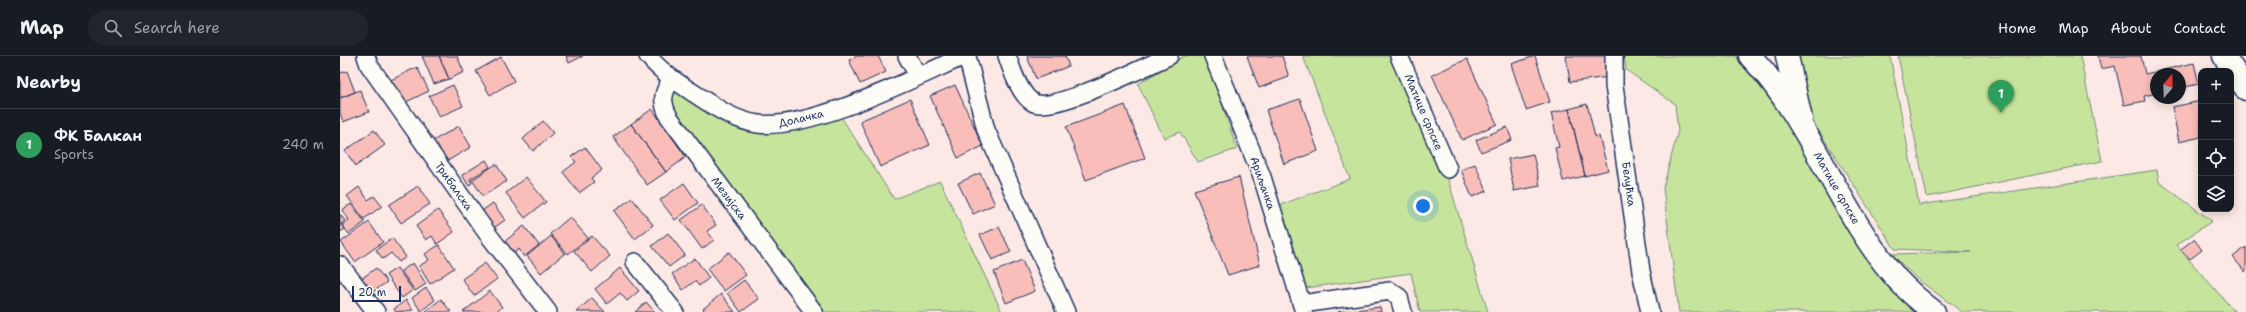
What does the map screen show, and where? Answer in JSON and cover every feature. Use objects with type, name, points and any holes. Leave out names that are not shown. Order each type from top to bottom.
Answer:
[{"type":"main road","points":[[1787,56],[1803,128]]},
{"type":"main road","points":[[2224,56],[2246,89]]},
{"type":"main road","name":"Матице српске","points":[[1761,60],[1803,128],[1846,205],[1878,254],[1898,280],[1934,312]]},
{"type":"street","name":"Трибалска","points":[[366,56],[368,65],[487,233],[548,312]]},
{"type":"street","name":"Долачка","points":[[648,56],[672,79],[725,112],[748,121],[770,124],[809,118],[836,109],[965,56],[986,130],[1066,312]]},
{"type":"street","points":[[908,56],[918,76]]},
{"type":"street","points":[[1007,56],[1025,94],[1033,102],[1046,105],[1086,93],[1169,56]]},
{"type":"street","name":"Ариљачка","points":[[1213,56],[1262,177],[1294,285],[1303,308]]},
{"type":"street","name":"Матице српске","points":[[1399,56],[1448,169]]},
{"type":"street","name":"Белућка","points":[[1614,56],[1614,86],[1641,271],[1650,312]]},
{"type":"street","name":"Мезијска","points":[[672,79],[663,94],[664,105],[669,117],[814,312]]},
{"type":"street","points":[[635,262],[675,312]]},
{"type":"street","points":[[340,265],[376,312]]},
{"type":"street","points":[[1303,308],[1390,292],[1399,297],[1403,312]]},
{"type":"green space","points":[[1184,56],[1206,56],[1237,149],[1198,162],[1180,132],[1164,138],[1138,84]]},
{"type":"green space","points":[[1303,56],[1390,56],[1444,166],[1488,312],[1420,312],[1411,273],[1299,289],[1275,207],[1350,179]]},
{"type":"green space","points":[[1624,56],[1736,56],[1750,70],[1805,141],[1930,312],[1679,312],[1663,188],[1678,131],[1675,104],[1626,70]]},
{"type":"green space","points":[[1795,56],[1890,56],[1919,205],[2157,170],[2159,182],[2212,221],[2176,245],[2235,312],[1962,312],[1917,279],[1892,254],[1971,252],[1895,249],[1813,122]]},
{"type":"green space","points":[[1898,56],[2080,56],[2102,161],[1927,197]]},
{"type":"green space","points":[[672,79],[748,121],[836,109],[894,199],[940,181],[1002,312],[814,312],[664,105]]},
{"type":"building","points":[[422,56],[439,56],[449,79],[434,84]]},
{"type":"building","points":[[439,56],[457,56],[464,72],[449,79]]},
{"type":"building","points":[[566,56],[583,56],[569,63]]},
{"type":"building","points":[[857,56],[878,56],[886,72],[860,84],[849,60]]},
{"type":"building","points":[[1027,56],[1065,56],[1069,66],[1036,79]]},
{"type":"building","points":[[1247,56],[1282,56],[1289,77],[1259,88]]},
{"type":"building","points":[[1535,56],[1550,102],[1526,110],[1511,64]]},
{"type":"building","points":[[1566,56],[1606,56],[1609,77],[1570,82]]},
{"type":"building","points":[[2098,56],[2141,56],[2145,74],[2150,73],[2150,94],[2144,96],[2145,101],[2124,105],[2115,66],[2101,69]]},
{"type":"building","points":[[501,57],[514,81],[490,95],[476,71]]},
{"type":"building","points":[[1467,59],[1497,124],[1462,140],[1432,75]]},
{"type":"building","points":[[2194,63],[2198,84],[2186,87],[2186,68],[2172,68]]},
{"type":"building","points":[[417,67],[429,91],[402,104],[391,80]]},
{"type":"building","points":[[347,71],[355,92],[340,98],[340,73]]},
{"type":"building","points":[[453,85],[463,106],[439,117],[429,96]]},
{"type":"building","points":[[955,85],[983,146],[958,158],[930,96]]},
{"type":"building","points":[[360,90],[369,112],[343,122],[340,113],[340,98]]},
{"type":"building","points":[[910,99],[930,145],[880,167],[860,121]]},
{"type":"building","points":[[1300,99],[1318,151],[1284,164],[1266,110]]},
{"type":"building","points":[[2198,102],[2198,138],[2179,142],[2172,107]]},
{"type":"building","points":[[1587,104],[1595,137],[1599,136],[1608,170],[1585,176],[1569,109]]},
{"type":"building","points":[[1125,105],[1145,158],[1086,180],[1066,127]]},
{"type":"building","points":[[652,109],[686,157],[666,172],[631,124]]},
{"type":"building","points":[[1569,109],[1585,176],[1563,181],[1555,148],[1559,147],[1551,113]]},
{"type":"building","points":[[543,121],[553,133],[533,151],[523,139]]},
{"type":"building","points":[[631,124],[666,172],[647,185],[613,137]]},
{"type":"building","points":[[459,126],[471,147],[444,163],[431,142]]},
{"type":"building","points":[[1507,127],[1512,140],[1481,152],[1476,140]]},
{"type":"building","points":[[374,130],[385,145],[356,166],[345,151]]},
{"type":"building","points":[[585,147],[602,170],[591,178],[594,182],[579,193],[563,172],[576,162],[571,157]]},
{"type":"building","points":[[1533,154],[1540,186],[1514,191],[1508,159]]},
{"type":"building","points":[[486,160],[490,167],[470,179],[472,183],[469,186],[462,175]]},
{"type":"building","points":[[496,164],[507,181],[483,196],[472,180]]},
{"type":"building","points":[[1475,164],[1487,191],[1472,197],[1461,170]]},
{"type":"building","points":[[980,173],[995,204],[973,214],[958,183]]},
{"type":"building","points":[[526,177],[546,202],[525,218],[506,193]]},
{"type":"building","points":[[1239,177],[1260,265],[1228,275],[1194,190]]},
{"type":"building","points":[[684,183],[698,203],[675,220],[660,200]]},
{"type":"building","points":[[418,186],[430,204],[401,223],[389,205]]},
{"type":"building","points":[[359,187],[368,200],[374,196],[382,206],[364,219],[347,196]]},
{"type":"building","points":[[632,198],[653,225],[635,239],[614,211]]},
{"type":"building","points":[[493,203],[505,220],[491,230],[479,213]]},
{"type":"building","points":[[351,204],[365,222],[349,234],[342,225],[349,220],[342,210]]},
{"type":"building","points":[[702,205],[716,225],[707,231],[714,240],[702,249],[681,220]]},
{"type":"building","points":[[438,210],[454,232],[437,244],[432,236],[426,240],[416,226]]},
{"type":"building","points":[[340,214],[345,221],[341,224],[345,229],[340,232]]},
{"type":"building","points":[[570,217],[588,238],[568,254],[550,234]]},
{"type":"building","points":[[369,222],[383,242],[355,262],[341,242]]},
{"type":"building","points":[[524,226],[539,245],[524,257],[519,249],[513,254],[504,242]]},
{"type":"building","points":[[999,227],[1011,252],[992,260],[980,235]]},
{"type":"building","points":[[668,233],[685,255],[669,267],[652,246]]},
{"type":"building","points":[[551,236],[565,253],[541,273],[527,256]]},
{"type":"building","points":[[592,236],[610,256],[592,272],[574,251]]},
{"type":"building","points":[[392,238],[406,257],[399,262],[391,253],[383,259],[376,250]]},
{"type":"building","points":[[2194,239],[2202,250],[2190,259],[2181,249]]},
{"type":"building","points":[[439,245],[454,268],[430,284],[419,266],[429,260],[425,254]]},
{"type":"building","points":[[2246,247],[2246,270],[2245,272],[2233,257]]},
{"type":"building","points":[[729,252],[746,275],[724,291],[707,269]]},
{"type":"building","points":[[695,258],[709,278],[699,286],[695,281],[683,290],[672,274]]},
{"type":"building","points":[[1022,260],[1035,291],[1006,303],[994,272]]},
{"type":"building","points":[[413,263],[426,284],[415,291],[401,271]]},
{"type":"building","points":[[485,263],[497,279],[474,296],[462,279]]},
{"type":"building","points":[[376,268],[387,282],[371,293],[361,279]]},
{"type":"building","points":[[397,268],[413,290],[402,298],[386,275]]},
{"type":"building","points":[[620,268],[639,291],[627,301],[620,293],[607,304],[595,289]]},
{"type":"building","points":[[744,280],[759,299],[741,312],[727,293]]},
{"type":"building","points":[[426,288],[435,300],[421,311],[412,298]]},
{"type":"building","points":[[490,291],[502,307],[496,312],[463,312]]},
{"type":"building","points":[[721,294],[735,312],[706,312],[703,309]]},
{"type":"building","points":[[592,298],[605,312],[576,312]]},
{"type":"building","points":[[441,299],[451,312],[425,312]]},
{"type":"building","points":[[406,300],[413,310],[396,312],[394,309]]},
{"type":"building","points":[[646,302],[655,312],[635,312]]},
{"type":"building","points":[[1380,307],[1381,312],[1338,312]]},
{"type":"place","name":"ФК Балкан","points":[[2001,113]]}]
